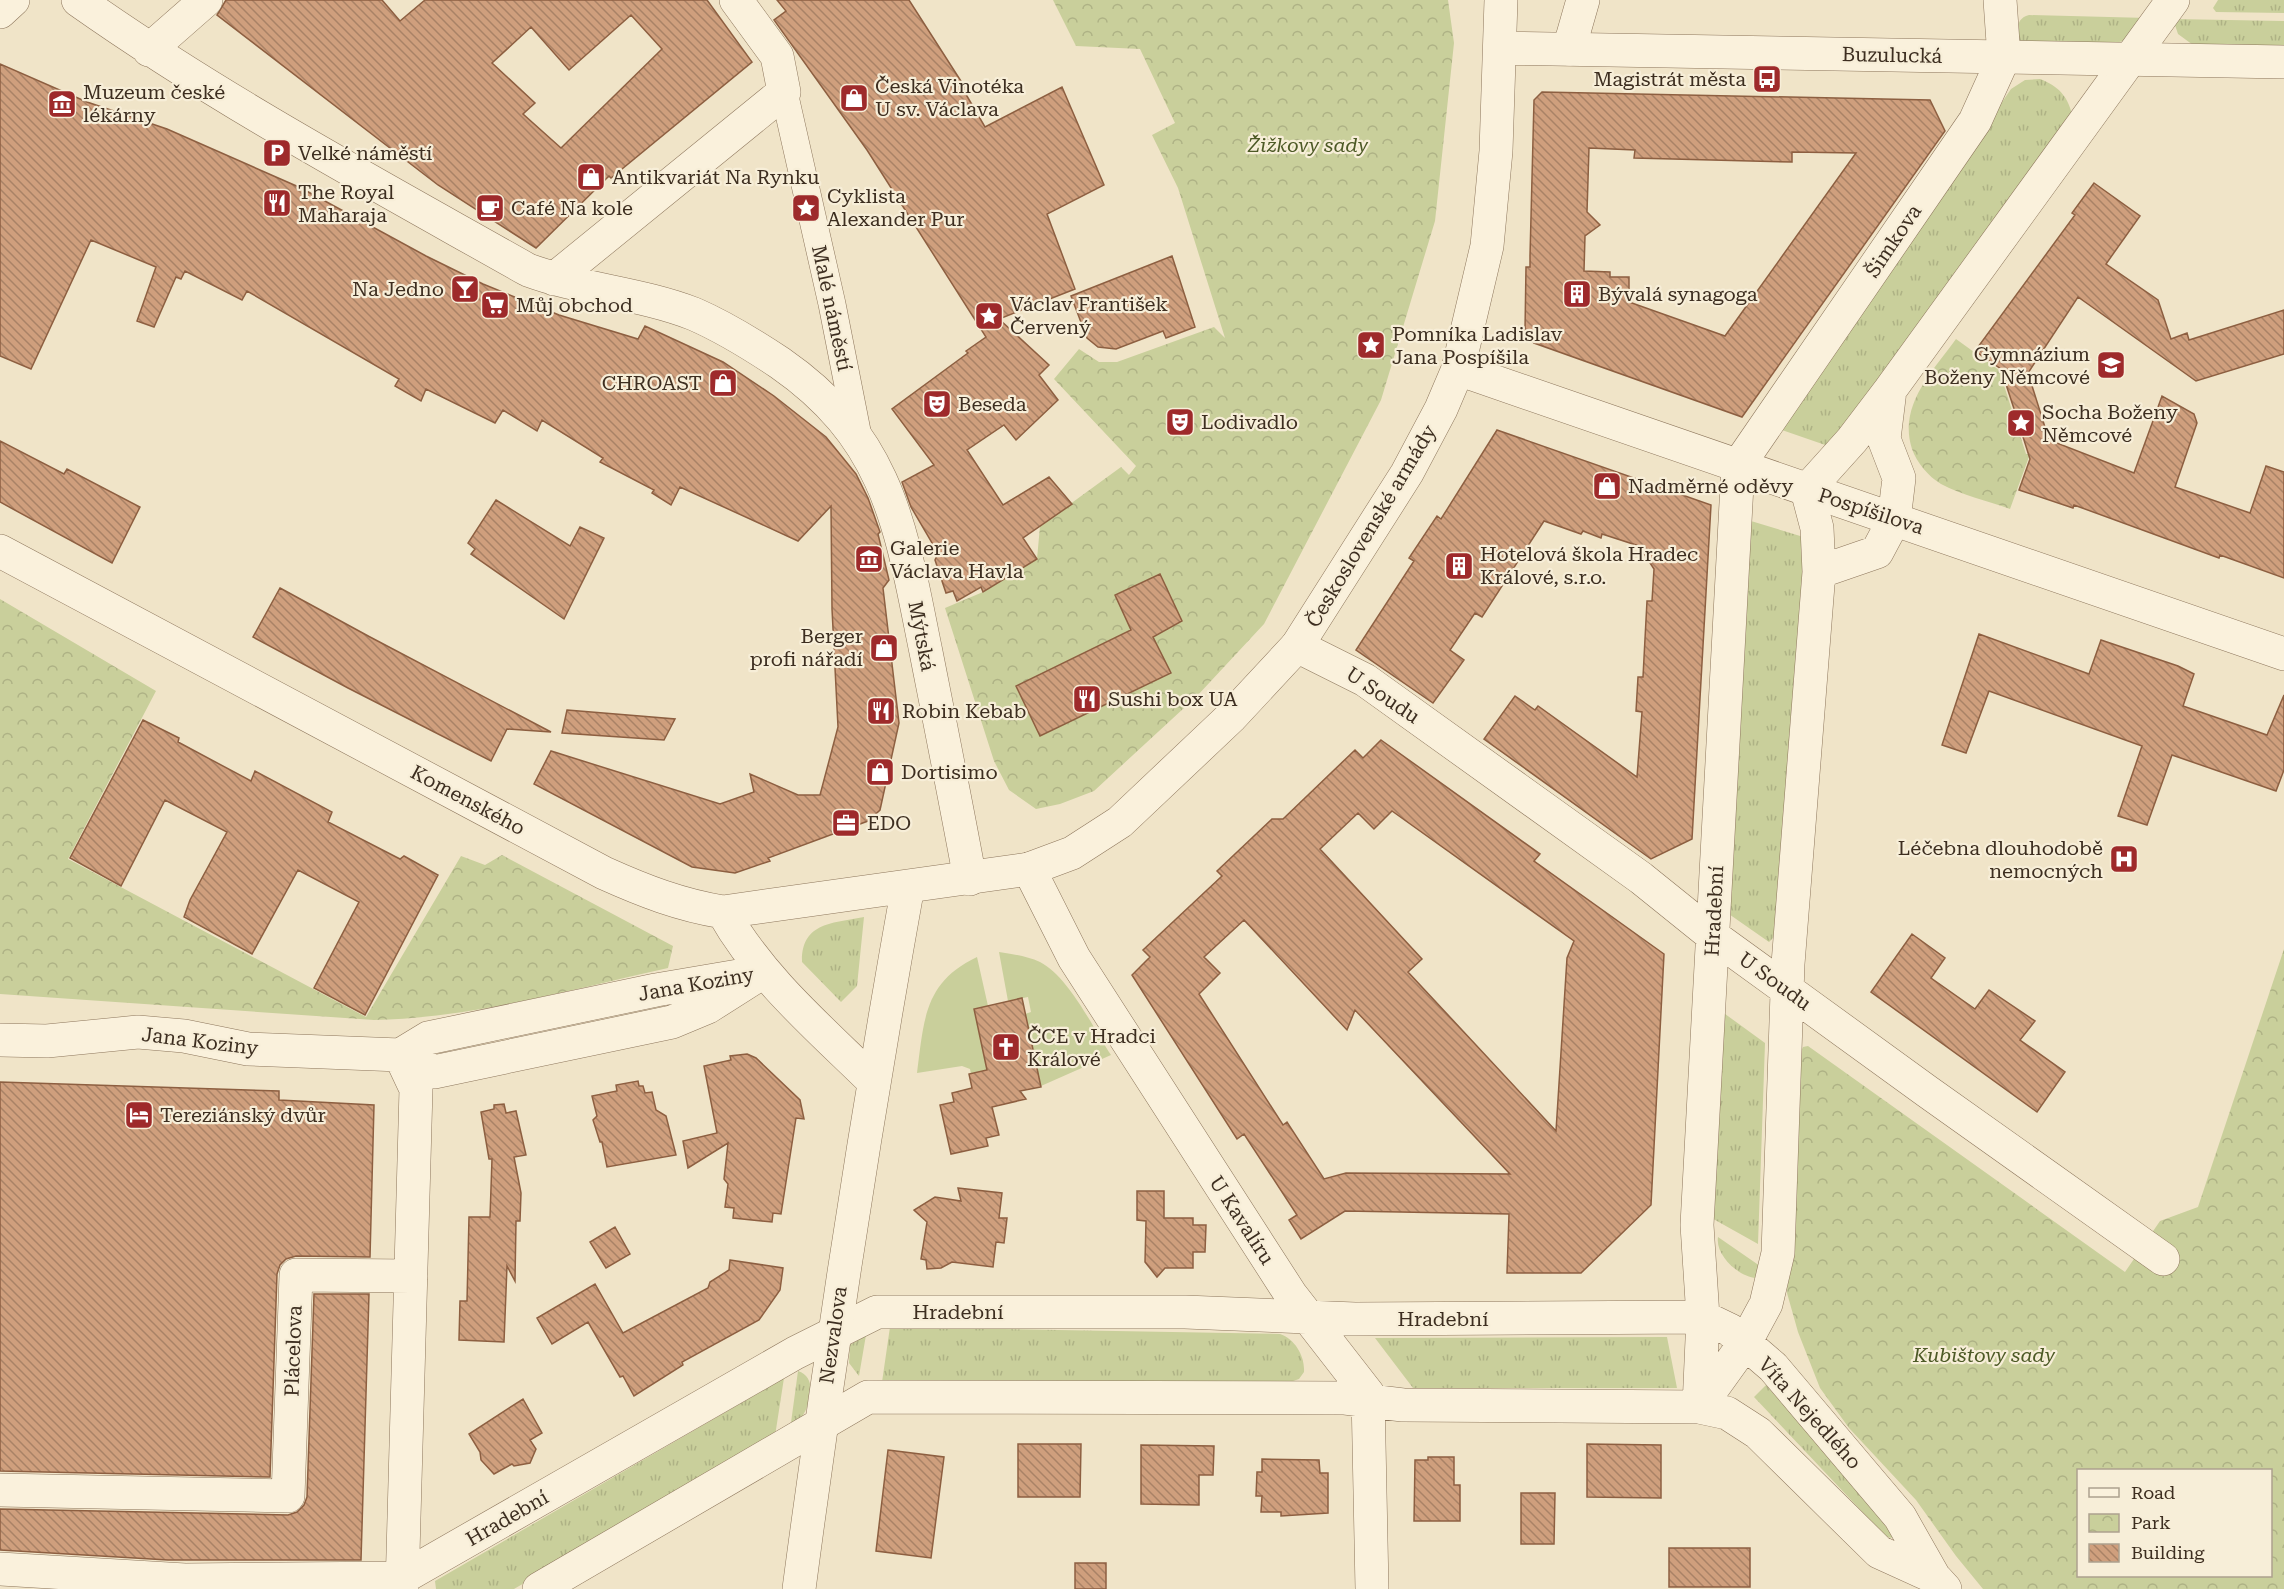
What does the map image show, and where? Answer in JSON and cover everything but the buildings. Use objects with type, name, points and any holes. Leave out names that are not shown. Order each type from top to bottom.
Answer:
[{"type":"street","points":[[0,12],[13,0]]},
{"type":"street","points":[[78,0],[149,50],[349,169],[541,275],[784,92],[777,56],[736,0]]},
{"type":"street","points":[[149,50],[206,0]]},
{"type":"street","name":"Československé armády","points":[[970,879],[1029,869],[1072,853],[1120,822],[1231,717],[1297,646],[1407,472],[1441,409],[1458,369],[1487,246],[1496,151],[1501,0]]},
{"type":"street","points":[[1569,49],[1583,0]]},
{"type":"street","name":"Šimkova","points":[[1738,466],[1975,121],[2004,57],[2000,0]]},
{"type":"street","points":[[1699,1407],[1745,1343],[1766,1304],[1778,1253],[1787,989],[1819,572],[1817,528],[1807,490],[1852,440],[1890,390],[2173,0]]},
{"type":"street","name":"Buzulucká","points":[[1500,48],[2284,62]]},
{"type":"street","name":"Malé náměstí","points":[[784,92],[832,304],[858,436]]},
{"type":"street","name":"Malé náměstí","points":[[541,275],[650,299],[694,314],[732,333],[761,350],[815,390],[838,411],[858,436]]},
{"type":"street","name":"Pospíšilova","points":[[1458,369],[2284,654]]},
{"type":"street","points":[[1819,572],[1877,552],[1894,520],[1899,478],[1884,439],[1890,390]]},
{"type":"street","name":"Mýtská","points":[[858,436],[881,478],[900,530],[970,879]]},
{"type":"street","name":"Hradební","points":[[0,1569],[185,1580],[395,1585],[795,1353],[878,1312],[1185,1312],[1309,1318],[1703,1317],[1696,1225],[1738,466]]},
{"type":"street","name":"Komenského","points":[[0,551],[604,873],[658,897],[692,907],[723,912],[970,879]]},
{"type":"street","name":"U Soudu","points":[[1297,646],[1365,680],[1641,878],[1713,936],[2163,1259]]},
{"type":"street","name":"U Kavalíru","points":[[1029,869],[1074,958],[1291,1295],[1361,1381],[1369,1401],[1372,1589]]},
{"type":"street","name":"Nezvalova","points":[[799,1589],[833,1334],[873,1081],[908,886]]},
{"type":"street","points":[[723,912],[739,940],[763,972],[873,1081]]},
{"type":"street","name":"Jana Koziny","points":[[0,1040],[47,1041],[138,1032],[184,1036],[248,1049],[400,1055],[428,1038],[656,990],[763,972]]},
{"type":"street","points":[[395,1585],[411,1276],[416,1089],[400,1055]]},
{"type":"street","name":"Plácelova","points":[[0,1490],[288,1496],[296,1275],[411,1276]]},
{"type":"street","points":[[1699,1407],[1703,1317]]},
{"type":"street","name":"Víta Nejedlého","points":[[1703,1317],[1730,1330],[1773,1367],[1900,1517],[1939,1583]]},
{"type":"street","points":[[538,1589],[868,1397],[1345,1398],[1403,1405],[1699,1407]]},
{"type":"street","name":"Víta Nejedlého","points":[[1699,1407],[1727,1413],[1758,1433],[1880,1552],[1939,1583]]},
{"type":"green space","name":"Žižkovy sady","points":[[1053,0],[1448,0],[1454,43],[1435,221],[1381,400],[1264,624],[1197,696],[1094,791],[1060,804],[1036,809],[1009,790],[994,761],[945,608],[983,592],[1037,559],[1040,526],[1121,467],[1129,475],[1136,466],[1054,379],[1079,349],[1099,362],[1117,362],[1214,327],[1225,338],[1178,188],[1152,135],[1175,123],[1140,49],[1076,46]]},
{"type":"green space","points":[[2218,0],[2284,0],[2284,13],[2216,12],[2213,8]]},
{"type":"green space","points":[[2029,15],[2148,18],[2123,41],[2112,44],[2019,41],[2019,22]]},
{"type":"green space","points":[[2173,19],[2284,21],[2284,47],[2193,45],[2178,34]]},
{"type":"green space","points":[[2040,79],[2061,92],[2072,114],[1831,447],[1779,429],[2011,89],[2025,80]]},
{"type":"green space","points":[[1956,339],[2003,373],[2001,376],[2026,454],[2030,454],[2010,509],[1966,495],[1941,484],[1924,469],[1912,449],[1909,433],[1913,404],[1928,377]]},
{"type":"green space","points":[[1751,521],[1810,539],[1774,937],[1769,942],[1726,912]]},
{"type":"green space","points":[[0,599],[156,691],[68,859],[366,1017],[461,856],[485,865],[502,855],[673,946],[668,968],[486,1008],[449,1014],[374,1020],[0,994]]},
{"type":"green space","points":[[864,917],[857,986],[841,1002],[802,962],[803,949],[807,939],[821,927]]},
{"type":"green space","name":"Kubištovy sady","points":[[2284,949],[2284,1589],[1983,1589],[1916,1500],[1849,1428],[1820,1388],[1798,1332],[1787,1293],[1797,1060],[1803,1047],[1808,1046],[2125,1272],[2160,1221],[2198,1207]]},
{"type":"green space","points":[[999,952],[1030,958],[1051,969],[1070,991],[1111,1055],[1041,1086],[1025,1014],[1031,1012],[1028,997],[1008,1001]]},
{"type":"green space","points":[[977,957],[988,1006],[974,1009],[987,1070],[971,1074],[970,1069],[962,1066],[917,1073],[925,1020],[937,991],[946,978],[959,967]]},
{"type":"green space","points":[[1721,1011],[1765,1043],[1758,1244],[1708,1216]]},
{"type":"green space","points":[[1718,1237],[1760,1266],[1756,1278],[1742,1274],[1724,1258],[1718,1244]]},
{"type":"green space","points":[[890,1327],[1280,1334],[1298,1349],[1303,1360],[1304,1372],[1299,1379],[1293,1381],[882,1382]]},
{"type":"green space","points":[[866,1335],[859,1376],[849,1363],[850,1345]]},
{"type":"green space","points":[[1667,1337],[1677,1388],[1413,1388],[1375,1338]]},
{"type":"green space","points":[[798,1371],[810,1382],[811,1391],[802,1418],[790,1430]]},
{"type":"green space","points":[[784,1378],[775,1436],[514,1589],[436,1589],[435,1581]]},
{"type":"green space","points":[[1766,1385],[1892,1527],[1893,1538],[1886,1537],[1754,1397]]},
{"type":"place","name":"Magistrát města","points":[[1767,79]]},
{"type":"place","name":"Česká Vinotéka U sv. Václava","points":[[854,98]]},
{"type":"place","name":"Muzeum české lékárny","points":[[62,104]]},
{"type":"place","name":"Velké náměstí","points":[[277,153]]},
{"type":"place","name":"Antikvariát Na Rynku","points":[[591,177]]},
{"type":"place","name":"The Royal Maharaja","points":[[277,203]]},
{"type":"place","name":"Café Na kole","points":[[490,208]]},
{"type":"place","name":"Cyklista Alexander Pur","points":[[806,208]]},
{"type":"place","name":"Na Jedno","points":[[465,289]]},
{"type":"place","name":"Bývalá synagoga","points":[[1577,294]]},
{"type":"place","name":"Můj obchod","points":[[495,305]]},
{"type":"place","name":"Václav František Červený","points":[[989,316]]},
{"type":"place","name":"Pomníka Ladislav Jana Pospíšila","points":[[1371,345]]},
{"type":"place","name":"Gymnázium Boženy Němcové","points":[[2111,365]]},
{"type":"place","name":"CHROAST","points":[[723,383]]},
{"type":"place","name":"Beseda","points":[[937,404]]},
{"type":"place","name":"Lodivadlo","points":[[1180,422]]},
{"type":"place","name":"Socha Boženy Němcové","points":[[2021,423]]},
{"type":"place","name":"Nadměrné oděvy","points":[[1607,486]]},
{"type":"place","name":"Galerie Václava Havla","points":[[869,559]]},
{"type":"place","name":"Hotelová škola Hradec Králové, s.r.o.","points":[[1459,566]]},
{"type":"place","name":"Berger profi nářadí","points":[[884,648]]},
{"type":"place","name":"Sushi box UA","points":[[1087,699]]},
{"type":"place","name":"Robin Kebab","points":[[881,711]]},
{"type":"place","name":"Dortisimo","points":[[880,772]]},
{"type":"place","name":"EDO","points":[[846,823]]},
{"type":"place","name":"Léčebna dlouhodobě nemocných","points":[[2124,859]]},
{"type":"place","name":"ČCE v Hradci Králové","points":[[1006,1047]]},
{"type":"place","name":"Tereziánský dvůr","points":[[139,1115]]}]
